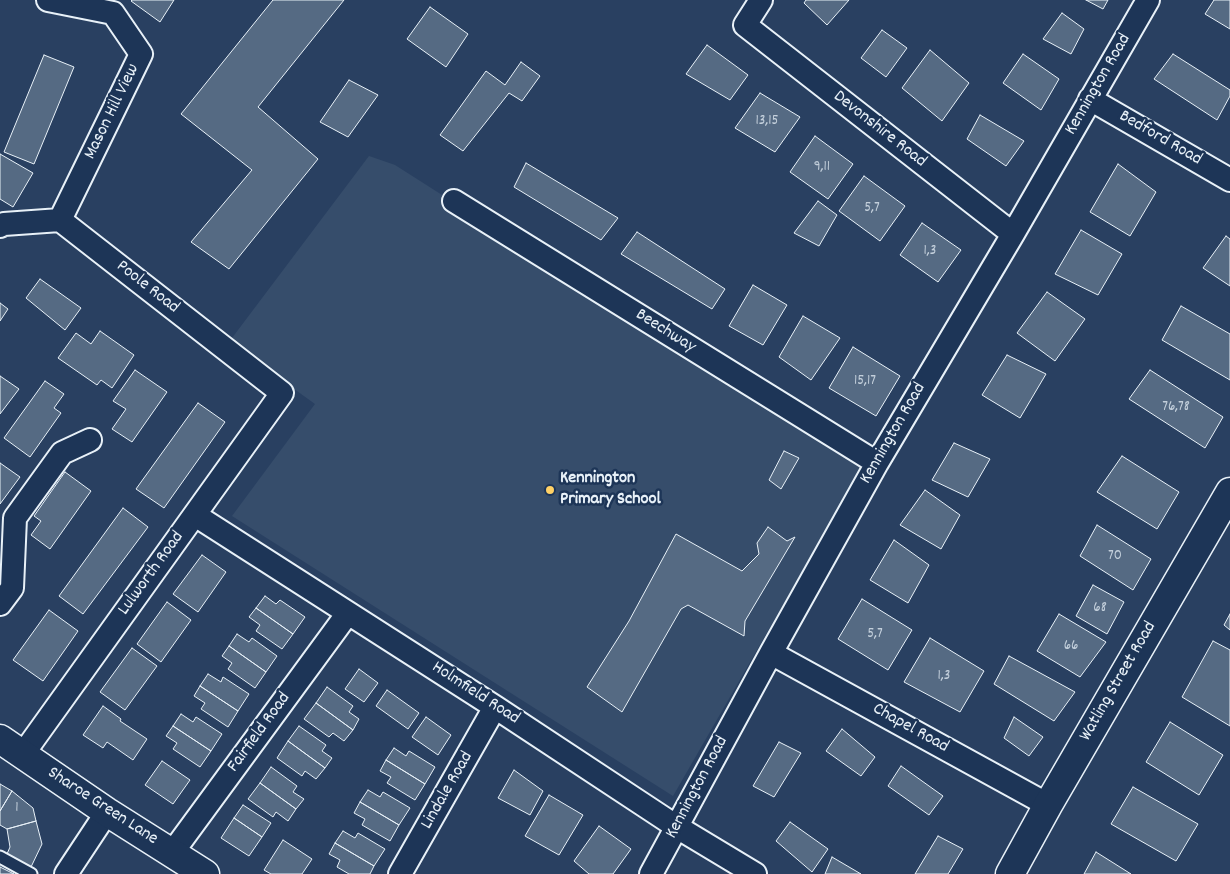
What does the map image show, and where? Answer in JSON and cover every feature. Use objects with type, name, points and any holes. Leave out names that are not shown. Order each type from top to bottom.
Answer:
[{"type":"main road","name":"Watling Street Road","points":[[1010,874],[1048,805],[1230,492]]},
{"type":"main road","name":"Sharoe Green Lane","points":[[0,739],[107,812],[205,874]]},
{"type":"street","name":"Devonshire Road","points":[[761,0],[745,25],[1012,234]]},
{"type":"street","name":"Kennington Road","points":[[651,874],[771,652],[877,463],[1148,0]]},
{"type":"street","name":"Mason Hill View","points":[[60,220],[142,54],[112,13],[61,1]]},
{"type":"street","name":"Bedford Road","points":[[1090,99],[1230,180]]},
{"type":"street","name":"Beechway","points":[[454,201],[877,463]]},
{"type":"street","points":[[0,226],[4,224],[60,220]]},
{"type":"street","name":"Poole Road","points":[[60,220],[282,393]]},
{"type":"street","name":"Lulworth Road","points":[[23,754],[282,393]]},
{"type":"street","points":[[0,604],[12,588],[15,518],[62,454],[90,440]]},
{"type":"street","name":"Holmfield Road","points":[[195,515],[495,707],[677,827],[755,874]]},
{"type":"street","name":"Fairfield Road","points":[[172,852],[348,613]]},
{"type":"street","name":"Chapel Road","points":[[771,652],[1048,805]]},
{"type":"street","name":"Lindale Road","points":[[400,874],[495,707]]},
{"type":"street","points":[[66,874],[107,812]]},
{"type":"lane","points":[[0,857],[31,874]]},
{"type":"shaded area","name":"Kennington Primary School","points":[[369,156],[395,165],[864,464],[673,796],[232,516],[315,404],[229,342]]},
{"type":"building","points":[[132,0],[174,0],[160,22]]},
{"type":"building","points":[[273,0],[344,0],[258,107],[318,159],[229,269],[191,242],[252,170],[181,114]]},
{"type":"building","points":[[806,0],[849,0],[827,25],[804,3]]},
{"type":"building","points":[[1086,0],[1108,0],[1103,9]]},
{"type":"building","points":[[1214,0],[1230,0],[1230,29],[1205,14]]},
{"type":"building","points":[[430,7],[468,34],[446,67],[407,39]]},
{"type":"building","points":[[1062,13],[1084,29],[1071,54],[1043,39]]},
{"type":"building","points":[[882,30],[907,48],[886,77],[861,58]]},
{"type":"building","points":[[707,45],[748,75],[730,100],[686,74]]},
{"type":"building","points":[[930,50],[969,83],[942,121],[902,88]]},
{"type":"building","points":[[1023,54],[1059,79],[1041,110],[1003,83]]},
{"type":"building","points":[[1173,54],[1230,90],[1230,96],[1217,120],[1154,79]]},
{"type":"building","points":[[44,55],[74,67],[34,164],[4,152]]},
{"type":"building","points":[[521,62],[540,76],[522,101],[509,93],[463,151],[440,135],[486,71],[505,85]]},
{"type":"building","points":[[349,80],[378,95],[348,137],[320,122]]},
{"type":"building","points":[[760,93],[800,117],[775,152],[735,128]]},
{"type":"building","points":[[980,115],[1024,141],[1006,166],[967,139]]},
{"type":"building","points":[[815,136],[853,164],[828,199],[790,172]]},
{"type":"building","points":[[0,154],[33,173],[13,207],[0,199]]},
{"type":"building","points":[[526,163],[618,218],[601,240],[514,187]]},
{"type":"building","points":[[1118,164],[1156,192],[1130,236],[1090,212]]},
{"type":"building","points":[[864,176],[905,206],[880,241],[839,211]]},
{"type":"building","points":[[818,201],[837,215],[819,246],[794,233]]},
{"type":"building","points":[[922,223],[961,250],[938,282],[900,255]]},
{"type":"building","points":[[1081,230],[1122,254],[1098,295],[1055,274]]},
{"type":"building","points":[[637,232],[725,289],[712,309],[621,254]]},
{"type":"building","points":[[1226,236],[1230,239],[1230,286],[1203,268]]},
{"type":"building","points":[[40,279],[81,308],[65,330],[26,298]]},
{"type":"building","points":[[753,285],[787,305],[763,345],[729,326]]},
{"type":"building","points":[[1047,292],[1085,319],[1055,361],[1017,333]]},
{"type":"building","points":[[0,303],[8,309],[0,321]]},
{"type":"building","points":[[1181,306],[1230,334],[1230,380],[1162,340]]},
{"type":"building","points":[[803,316],[840,338],[811,380],[779,357]]},
{"type":"building","points":[[100,331],[134,355],[112,388],[101,380],[97,385],[58,358],[76,333],[91,344]]},
{"type":"building","points":[[853,347],[900,376],[876,416],[829,388]]},
{"type":"building","points":[[1007,355],[1046,374],[1020,418],[982,395]]},
{"type":"building","points":[[135,370],[167,392],[132,442],[112,429],[126,409],[113,401]]},
{"type":"building","points":[[1150,370],[1223,417],[1205,448],[1129,399]]},
{"type":"building","points":[[0,376],[19,389],[0,414]]},
{"type":"building","points":[[45,381],[64,394],[54,408],[61,413],[30,457],[4,438]]},
{"type":"building","points":[[198,403],[225,422],[164,508],[136,489]]},
{"type":"building","points":[[954,443],[990,459],[968,497],[932,480]]},
{"type":"building","points":[[784,451],[799,458],[781,489],[769,480]]},
{"type":"building","points":[[1122,456],[1179,492],[1157,529],[1097,492]]},
{"type":"building","points":[[0,463],[20,477],[0,504]]},
{"type":"building","points":[[65,472],[91,491],[50,549],[31,535],[41,521],[34,516]]},
{"type":"building","points":[[925,490],[960,515],[941,549],[900,525]]},
{"type":"building","points":[[123,508],[148,527],[83,614],[59,596]]},
{"type":"building","points":[[1097,525],[1151,559],[1133,590],[1080,556]]},
{"type":"building","points":[[768,527],[787,541],[795,537],[745,621],[744,636],[688,605],[681,609],[622,712],[587,687],[629,621],[676,534],[742,571],[759,554],[757,543]]},
{"type":"building","points":[[894,540],[929,565],[908,603],[870,580]]},
{"type":"building","points":[[202,555],[226,572],[198,612],[173,594]]},
{"type":"building","points":[[1093,585],[1124,602],[1107,634],[1076,616]]},
{"type":"building","points":[[265,596],[276,604],[280,600],[305,617],[293,634],[256,608]]},
{"type":"building","points":[[862,599],[912,630],[888,670],[838,639]]},
{"type":"building","points":[[167,602],[191,620],[161,662],[137,644]]},
{"type":"building","points":[[256,608],[293,634],[282,649],[256,631],[260,625],[249,617]]},
{"type":"building","points":[[49,610],[78,631],[43,681],[13,660]]},
{"type":"building","points":[[1059,614],[1106,642],[1080,677],[1037,651]]},
{"type":"building","points":[[1230,614],[1230,630],[1224,625]]},
{"type":"building","points":[[237,634],[249,642],[252,638],[277,656],[266,672],[229,646]]},
{"type":"building","points":[[930,638],[984,671],[960,712],[904,682]]},
{"type":"building","points":[[1213,641],[1230,650],[1230,726],[1182,697]]},
{"type":"building","points":[[229,646],[266,672],[255,688],[228,669],[232,663],[222,656]]},
{"type":"building","points":[[132,648],[157,666],[125,710],[100,692]]},
{"type":"building","points":[[1009,656],[1075,692],[1054,721],[994,684]]},
{"type":"building","points":[[359,669],[378,683],[364,702],[345,689]]},
{"type":"building","points":[[208,674],[221,682],[223,677],[249,694],[238,711],[200,686]]},
{"type":"building","points":[[200,686],[238,711],[228,727],[201,709],[205,703],[194,696]]},
{"type":"building","points":[[327,687],[353,706],[349,712],[359,719],[353,730],[316,703]]},
{"type":"building","points":[[387,690],[419,713],[408,729],[376,706]]},
{"type":"building","points":[[316,703],[353,730],[344,741],[333,733],[329,737],[304,719]]},
{"type":"building","points":[[103,706],[121,719],[120,721],[147,739],[133,760],[107,742],[103,748],[83,735]]},
{"type":"building","points":[[181,714],[193,722],[196,717],[222,734],[211,751],[173,726]]},
{"type":"building","points":[[426,717],[451,735],[438,755],[412,737]]},
{"type":"building","points":[[1014,717],[1043,737],[1029,756],[1004,738]]},
{"type":"building","points":[[1170,722],[1223,755],[1199,795],[1146,762]]},
{"type":"building","points":[[173,726],[211,751],[200,767],[173,749],[177,743],[166,736]]},
{"type":"building","points":[[299,726],[326,745],[322,751],[332,758],[325,768],[288,741]]},
{"type":"building","points":[[842,729],[875,757],[861,776],[826,751]]},
{"type":"building","points":[[288,741],[325,768],[316,779],[305,771],[302,776],[277,758]]},
{"type":"building","points":[[779,742],[801,753],[774,797],[753,786]]},
{"type":"building","points":[[394,748],[406,756],[409,751],[435,767],[425,784],[386,760]]},
{"type":"building","points":[[386,760],[425,784],[415,800],[387,783],[391,777],[380,771]]},
{"type":"building","points":[[162,761],[190,780],[173,804],[145,785]]},
{"type":"building","points":[[901,766],[943,796],[929,815],[888,786]]},
{"type":"building","points":[[271,767],[297,786],[293,792],[304,799],[296,809],[260,783]]},
{"type":"building","points":[[514,770],[543,791],[530,815],[498,798]]},
{"type":"building","points":[[260,783],[296,809],[288,821],[276,812],[273,817],[248,799]]},
{"type":"building","points":[[0,784],[12,791],[0,811]]},
{"type":"building","points":[[1133,787],[1198,824],[1176,861],[1111,824]]},
{"type":"building","points":[[368,790],[380,797],[383,792],[410,808],[399,825],[360,802]]},
{"type":"building","points":[[12,791],[33,808],[36,821],[7,829],[0,825],[0,811]]},
{"type":"building","points":[[549,795],[583,815],[559,855],[525,836]]},
{"type":"building","points":[[360,802],[399,825],[390,841],[362,825],[365,819],[354,813]]},
{"type":"building","points":[[243,805],[271,823],[262,837],[234,818]]},
{"type":"building","points":[[234,818],[262,837],[249,856],[221,838]]},
{"type":"building","points":[[36,821],[42,844],[31,867],[7,854],[10,847],[7,829]]},
{"type":"building","points":[[790,822],[828,849],[812,872],[776,841]]},
{"type":"building","points":[[599,826],[631,849],[613,874],[589,874],[574,861]]},
{"type":"building","points":[[343,831],[355,838],[358,833],[385,849],[374,866],[335,843]]},
{"type":"building","points":[[938,836],[963,849],[948,874],[915,874]]},
{"type":"building","points":[[283,840],[312,859],[302,874],[271,874],[264,870]]},
{"type":"building","points":[[335,843],[374,866],[370,874],[349,874],[337,867],[340,860],[329,854]]},
{"type":"building","points":[[1096,852],[1131,874],[1084,874]]},
{"type":"building","points":[[832,857],[861,874],[825,874]]},
{"type":"building","points":[[0,867],[14,874],[0,874]]},
{"type":"place","name":"Kennington Primary School","points":[[550,490]]}]
